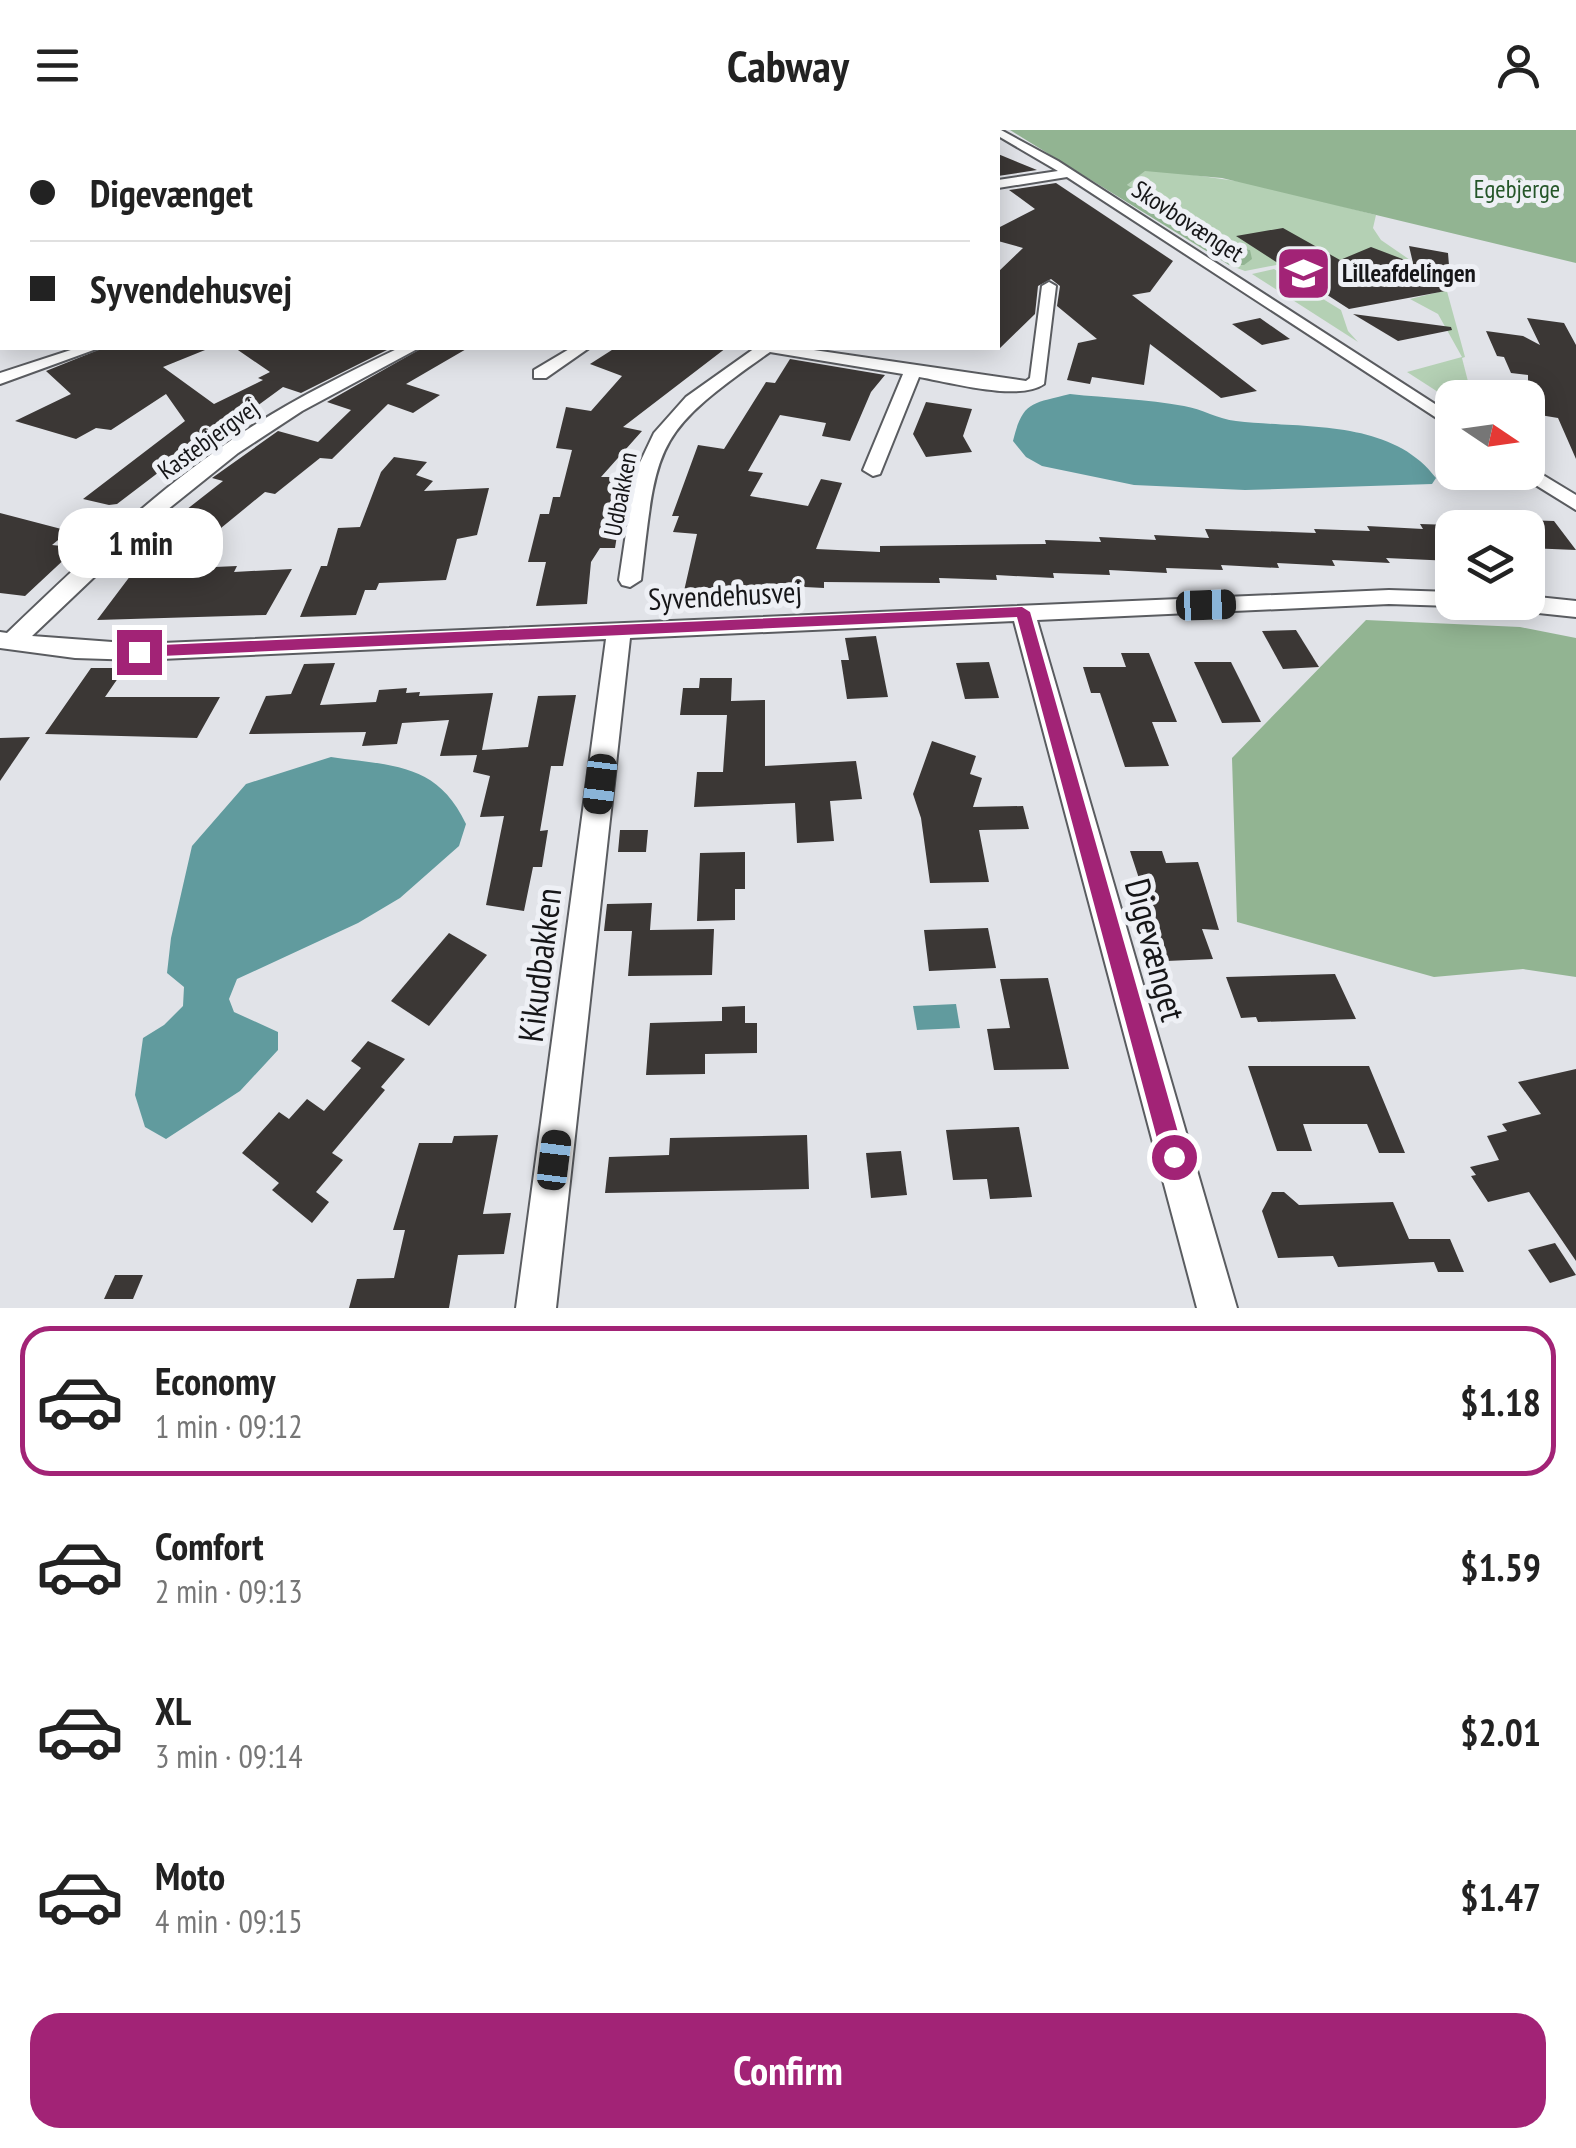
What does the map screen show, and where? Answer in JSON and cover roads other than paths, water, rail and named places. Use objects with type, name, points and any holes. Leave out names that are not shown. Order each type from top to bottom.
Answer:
[{"type":"street","name":"Skovbovænget","points":[[1000,134],[1069,173],[1435,413]]},
{"type":"street","points":[[1000,184],[1069,173]]},
{"type":"street","points":[[785,350],[912,372],[1030,386],[1038,380],[1049,286]]},
{"type":"street","points":[[0,379],[85,350]]},
{"type":"street","name":"Kastebjergvej","points":[[6,641],[103,552],[230,450],[332,386],[407,350]]},
{"type":"street","points":[[540,374],[578,350]]},
{"type":"street","name":"Udbakken","points":[[630,580],[646,470],[656,442],[687,404],[762,350]]},
{"type":"street","points":[[873,470],[912,372]]},
{"type":"street","points":[[1545,483],[1576,504]]},
{"type":"street","name":"Syvendehusvej","points":[[6,641],[139,652],[1022,612],[1435,599]]},
{"type":"street","points":[[1545,606],[1576,609]]},
{"type":"street","name":"Digevænget","points":[[1022,612],[1217,1308]]},
{"type":"street","name":"Kikudbakken","points":[[536,1308],[619,631]]},
{"type":"water","points":[[1070,394],[1170,404],[1236,421],[1344,430],[1395,445],[1417,459],[1435,480],[1432,484],[1245,490],[1134,485],[1042,466],[1026,457],[1013,441],[1017,428],[1025,411]]},
{"type":"water","points":[[331,757],[392,766],[426,778],[441,789],[466,824],[459,846],[400,898],[358,923],[237,979],[229,999],[234,1012],[278,1032],[278,1050],[240,1091],[166,1139],[145,1127],[135,1095],[143,1038],[183,1006],[184,987],[167,973],[192,846],[246,784]]},
{"type":"water","points":[[956,1004],[960,1028],[917,1030],[913,1006]]},
{"type":"place","name":"Lilleafdelingen","points":[[1303,273]]},
{"type":"park label","name":"Egebjerge","points":[[1517,189]]}]
